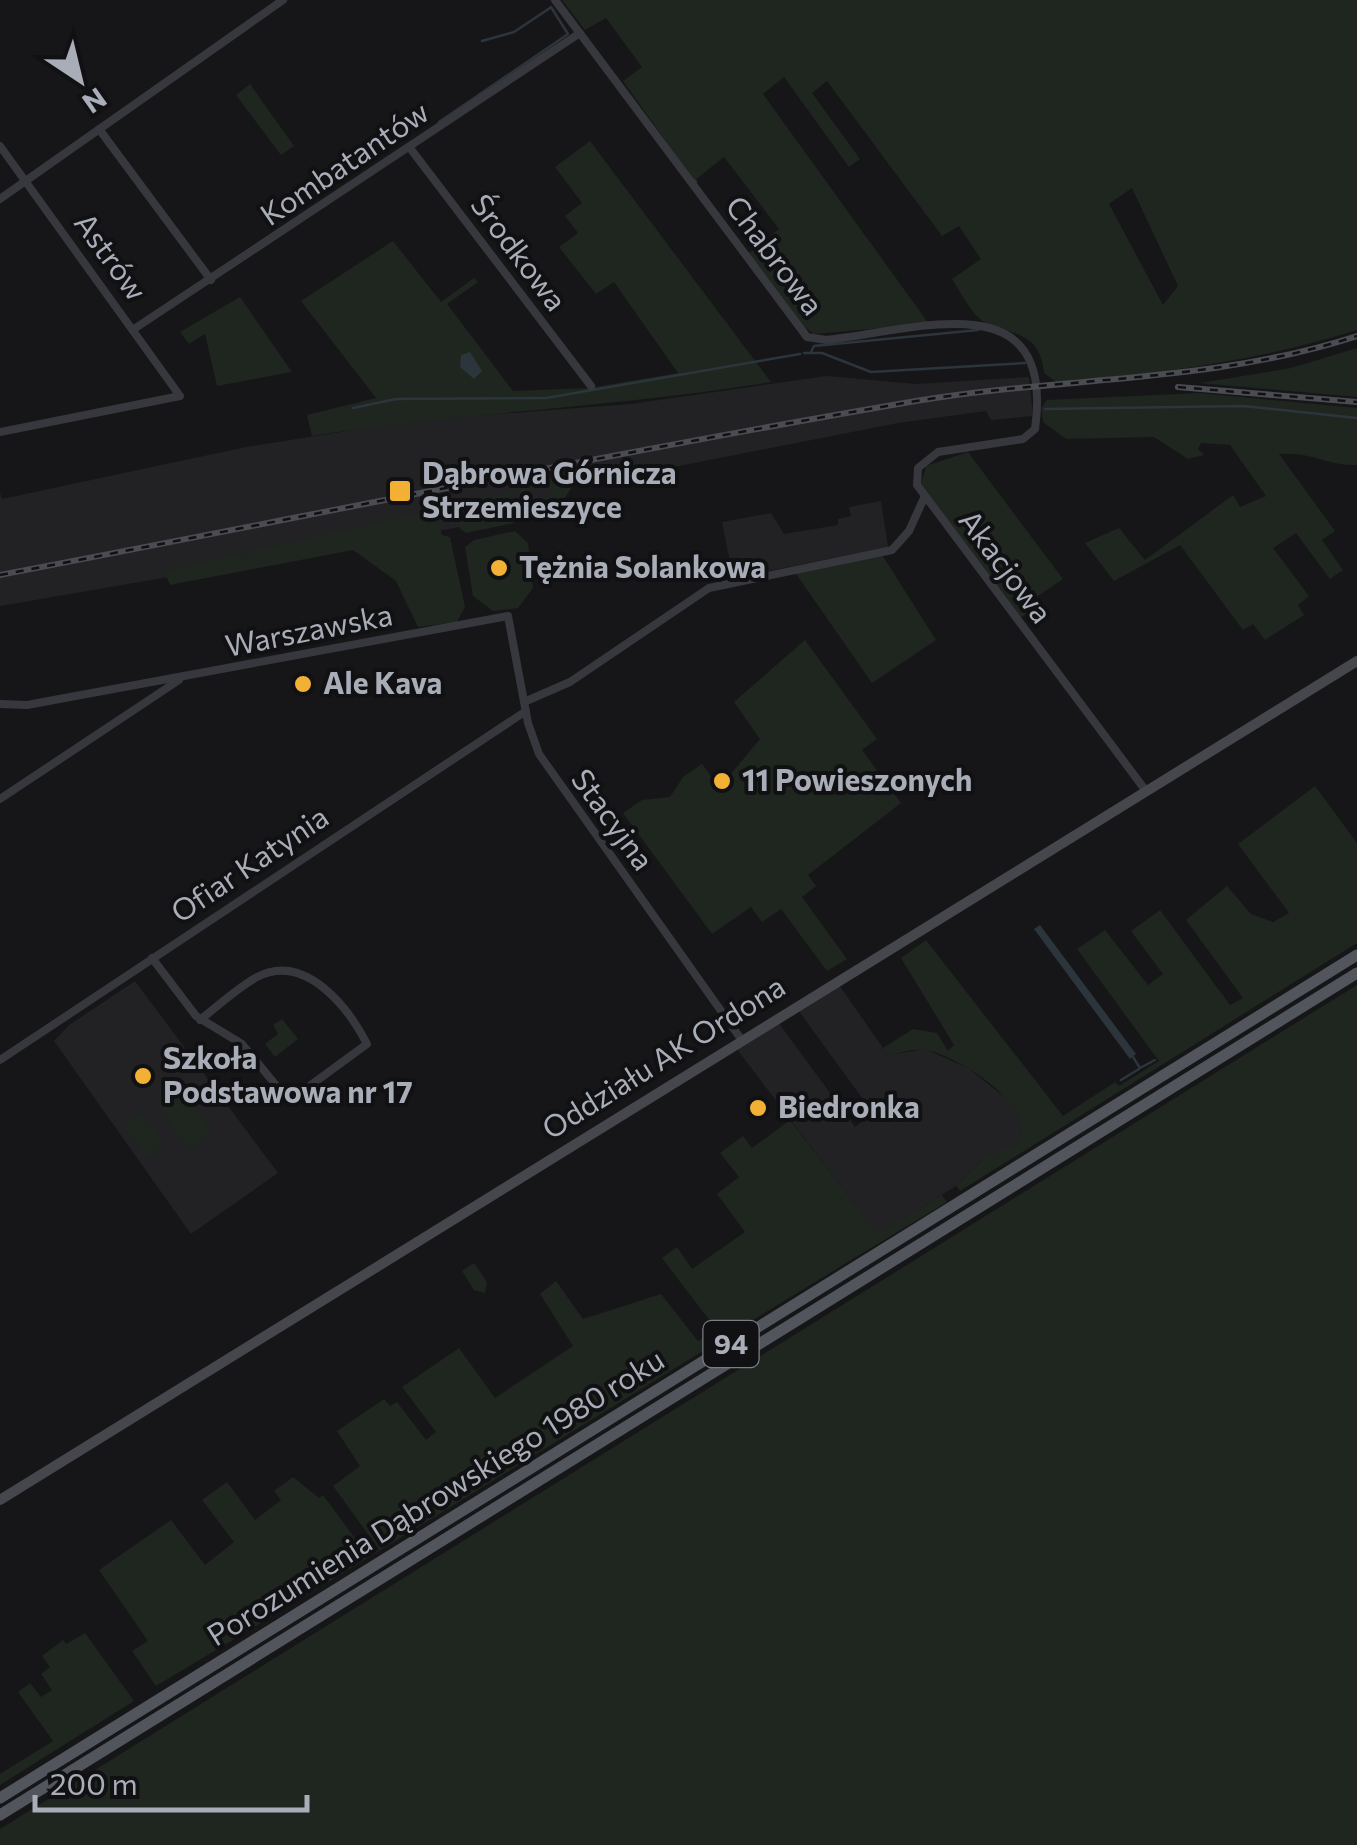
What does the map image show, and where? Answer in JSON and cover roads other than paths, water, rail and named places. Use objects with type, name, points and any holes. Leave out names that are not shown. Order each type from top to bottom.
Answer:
[{"type":"main road","name":"Porozumienia Dąbrowskiego 1980 roku","points":[[0,1798],[1357,955]]},
{"type":"main road","name":"Porozumienia Dąbrowskiego 1980 roku","points":[[0,1816],[1357,974]]},
{"type":"street","points":[[0,199],[282,0]]},
{"type":"street","name":"Chabrowa","points":[[555,0],[807,337],[826,340],[964,324],[996,328],[1012,336],[1031,355],[1038,400],[1035,429]]},
{"type":"street","name":"Kombatantów","points":[[134,330],[580,33]]},
{"type":"street","points":[[100,129],[211,280]]},
{"type":"street","name":"Astrów","points":[[0,146],[180,396],[0,432]]},
{"type":"street","name":"Środkowa","points":[[410,148],[591,386]]},
{"type":"street","name":"Akacjowa","points":[[1035,429],[1023,439],[930,456],[916,474],[924,498],[1146,791]]},
{"type":"street","name":"Ofiar Katynia","points":[[0,1060],[709,588],[883,553],[904,540],[924,498]]},
{"type":"street","name":"Stacyjna","points":[[493,619],[508,616],[534,744],[548,770],[742,1039]]},
{"type":"street","name":"Warszawska","points":[[0,799],[183,678],[493,619]]},
{"type":"street","name":"Oddziału AK Ordona","points":[[0,1500],[1357,661]]},
{"type":"street","points":[[0,704],[27,705],[183,678]]},
{"type":"street","points":[[131,687],[137,691],[140,706]]},
{"type":"street","points":[[152,958],[200,1020],[242,1044],[289,1102],[368,1044],[330,992],[290,972],[260,976],[200,1020]]},
{"type":"waterway","points":[[439,122],[568,34],[551,7]]},
{"type":"waterway","points":[[482,41],[514,32],[550,8]]},
{"type":"waterway","points":[[811,352],[814,346],[978,330]]},
{"type":"waterway","points":[[804,353],[822,353],[871,372],[1025,363]]},
{"type":"waterway","points":[[353,408],[396,399],[546,398],[800,354]]},
{"type":"waterway","points":[[1045,409],[1243,406],[1357,418]]},
{"type":"waterway","points":[[1133,1057],[1140,1068],[1155,1060]]},
{"type":"waterway","points":[[1121,1080],[1139,1069]]},
{"type":"railway","points":[[0,575],[801,421],[972,393],[1246,363],[1357,336]]},
{"type":"railway","points":[[1178,387],[1357,402]]},
{"type":"place","name":"Dąbrowa Górnicza Strzemieszyce","points":[[400,491]]},
{"type":"place","name":"Tężnia Solankowa","points":[[499,568]]},
{"type":"place","name":"Ale Kava","points":[[303,684]]},
{"type":"place","name":"11 Powieszonych","points":[[722,781]]},
{"type":"place","name":"Szkoła Podstawowa nr 17","points":[[143,1076]]},
{"type":"place","name":"Biedronka","points":[[758,1108]]}]
